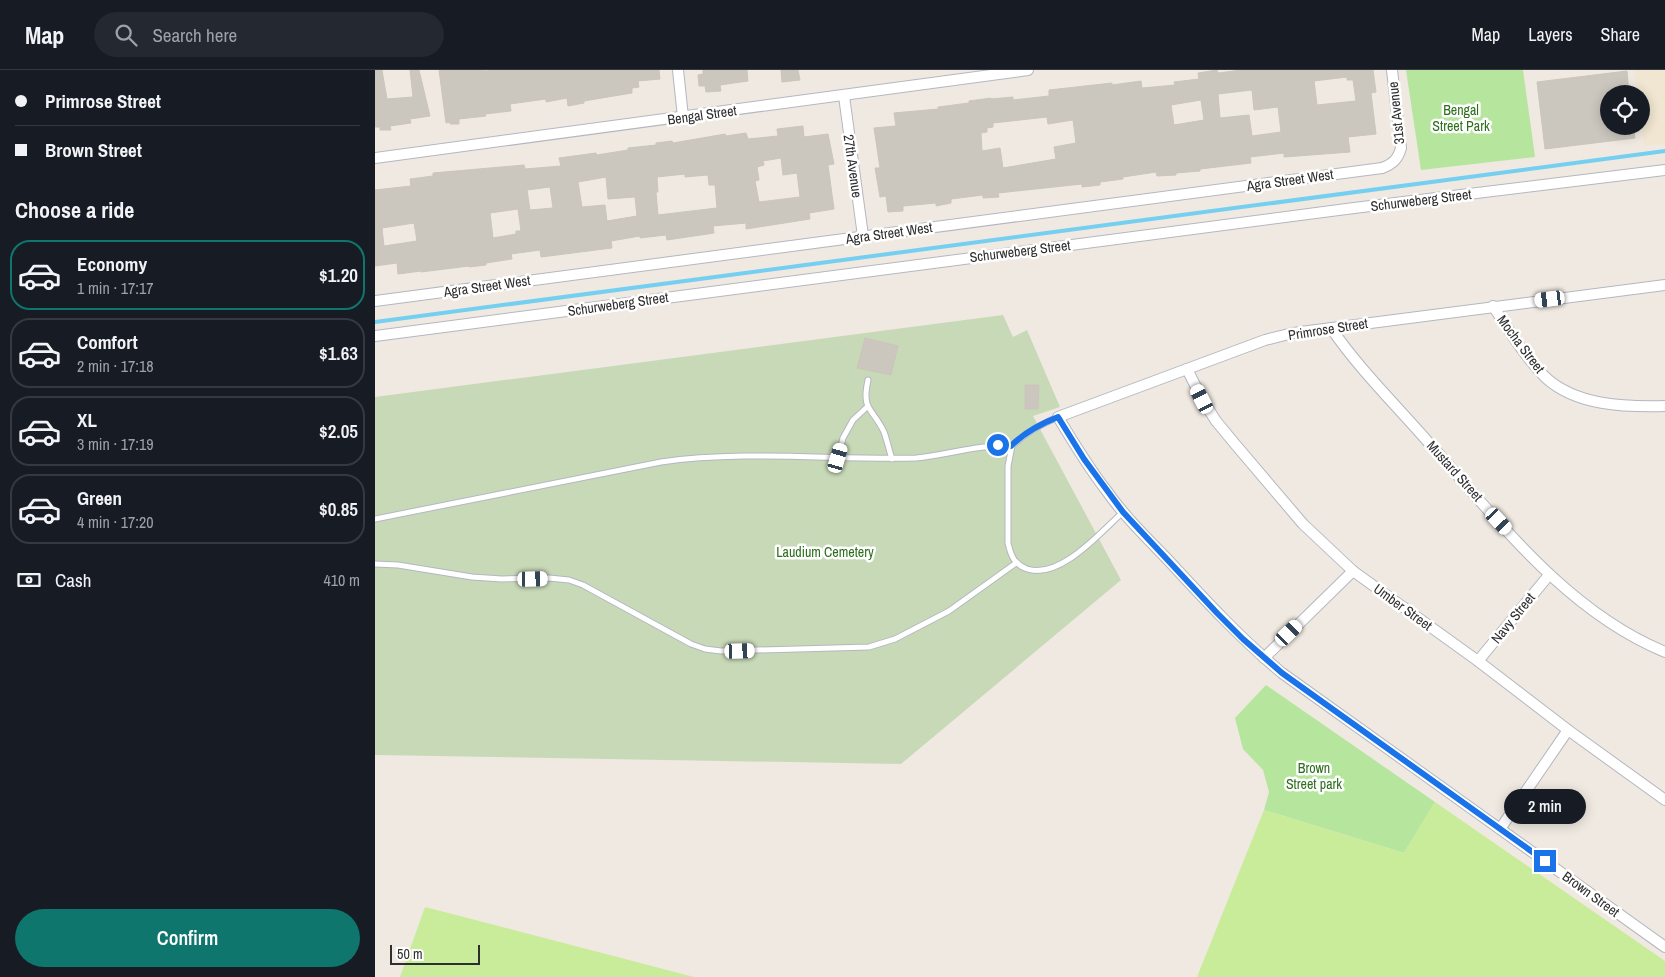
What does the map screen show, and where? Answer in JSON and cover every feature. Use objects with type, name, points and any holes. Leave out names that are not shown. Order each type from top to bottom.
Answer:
[{"type":"street","points":[[677,70],[683,117]]},
{"type":"street","name":"Bengal Street","points":[[375,158],[1028,70]]},
{"type":"street","name":"31st Avenue","points":[[1392,70],[1401,148],[1399,156]]},
{"type":"street","name":"27th Avenue","points":[[844,96],[863,236]]},
{"type":"street","name":"Agra Street West","points":[[375,301],[1376,168],[1391,164],[1399,156]]},
{"type":"street","name":"Schurweberg Street","points":[[375,336],[1335,210],[1665,170]]},
{"type":"street","name":"Primrose Street","points":[[1058,417],[1265,340],[1293,333],[1665,285]]},
{"type":"street","name":"Mocha Street","points":[[1493,306],[1526,354],[1546,377],[1561,388],[1596,402],[1636,407],[1665,406]]},
{"type":"street","name":"Mustard Street","points":[[1331,328],[1382,389],[1549,575],[1614,625],[1641,642],[1665,652]]},
{"type":"street","name":"Umber Street","points":[[1187,369],[1202,399],[1235,444],[1303,524],[1353,571],[1665,800]]},
{"type":"street","name":"Brown Street","points":[[1058,417],[1084,459],[1123,512],[1217,613],[1264,658],[1282,673],[1665,947]]},
{"type":"street","points":[[1264,658],[1353,571]]},
{"type":"street","name":"Navy Street","points":[[1478,661],[1549,575]]},
{"type":"street","points":[[1499,829],[1568,730]]},
{"type":"lane","points":[[868,380],[866,390],[867,407],[883,430],[892,459]]},
{"type":"lane","points":[[838,458],[843,438],[853,420],[867,407]]},
{"type":"lane","name":"Primrose Street","points":[[1011,446],[1037,426],[1058,417]]},
{"type":"lane","points":[[375,519],[687,458],[712,456],[892,459],[940,456],[980,447],[1011,446],[1008,466],[1008,542],[1010,553],[1016,563],[1031,570],[1046,570],[1057,567],[1078,552],[1123,512]]},
{"type":"lane","points":[[375,564],[472,577],[569,580],[583,585],[691,644],[705,650],[721,651],[869,647],[895,639],[949,611],[1016,563]]},
{"type":"shaded area","points":[[1634,70],[1665,70],[1665,144],[1644,146],[1643,135],[1650,135],[1650,85],[1636,85]]},
{"type":"green space","name":"Bengal Street Park","points":[[1406,70],[1523,70],[1535,157],[1421,170]]},
{"type":"green space","name":"Laudium Cemetery","points":[[1003,315],[1013,337],[1027,330],[1060,407],[1033,416],[1121,580],[901,764],[375,755],[375,397]]},
{"type":"green space","name":"Brown Street park","points":[[1266,685],[1435,802],[1404,853],[1264,810],[1269,792],[1263,770],[1243,749],[1235,718]]},
{"type":"green space","points":[[1435,802],[1665,961],[1665,977],[1197,977],[1264,810],[1404,853]]},
{"type":"green space","points":[[425,907],[694,977],[400,977]]},
{"type":"building","points":[[375,70],[382,70],[387,99],[413,97],[410,70],[419,70],[430,116],[410,119],[411,123],[390,126],[391,130],[380,130],[380,127],[375,127]]},
{"type":"building","points":[[439,70],[659,70],[660,79],[638,81],[639,87],[632,88],[632,93],[584,101],[584,103],[568,106],[567,98],[546,102],[546,99],[510,104],[511,111],[459,119],[459,124],[450,124],[450,122],[446,123]]},
{"type":"building","points":[[703,70],[747,70],[748,81],[720,85],[721,91],[706,92],[705,86],[699,86],[698,75],[703,74]]},
{"type":"building","points":[[781,70],[798,70],[800,80],[782,82]]},
{"type":"building","points":[[1217,70],[1218,73],[1242,70],[1373,70],[1376,92],[1371,93],[1376,134],[1348,137],[1350,152],[1284,157],[1284,153],[1250,157],[1251,163],[1200,169],[1200,171],[1176,173],[1176,175],[1157,176],[1156,172],[1100,182],[1100,185],[1082,187],[1082,184],[998,193],[999,197],[983,198],[983,195],[951,199],[951,203],[936,206],[936,203],[903,206],[903,211],[888,212],[886,196],[880,197],[875,168],[880,168],[874,128],[896,126],[894,113],[938,109],[938,107],[991,98],[1013,97],[1013,100],[1049,96],[1049,90],[1112,83],[1112,85],[1141,81],[1142,88],[1175,85],[1174,82],[1199,79],[1198,73]],"holes":[[[1347,77],[1347,80],[1353,80],[1356,101],[1317,105],[1314,81]],[[1252,90],[1254,110],[1278,107],[1281,132],[1252,136],[1249,115],[1220,118],[1218,94]],[[1201,100],[1204,120],[1174,125],[1171,105]],[[1047,117],[1048,124],[1073,120],[1076,143],[1054,147],[1056,159],[1003,168],[1000,148],[982,151],[981,133],[987,132],[987,128],[993,127],[993,123]]]},
{"type":"building","points":[[1627,71],[1628,85],[1600,85],[1600,135],[1634,135],[1635,138],[1545,149],[1537,82]]},
{"type":"building","points":[[803,126],[804,137],[828,134],[834,164],[828,165],[834,209],[809,213],[810,219],[746,229],[746,223],[713,226],[714,233],[667,240],[666,235],[640,238],[640,236],[611,241],[612,248],[541,257],[540,250],[511,254],[512,259],[486,263],[486,265],[398,274],[397,263],[375,266],[375,190],[411,186],[410,179],[433,176],[433,173],[524,165],[525,169],[561,166],[559,158],[596,153],[597,155],[628,150],[628,148],[656,145],[656,143],[672,141],[673,143],[725,134],[726,136],[746,133],[748,139],[778,136],[777,129]],"holes":[[[781,158],[783,175],[797,173],[800,197],[759,202],[755,181],[759,180],[757,167],[764,165],[763,161]],[[685,174],[685,177],[708,175],[709,185],[715,185],[717,208],[658,215],[656,192],[658,192],[657,177]],[[606,177],[608,199],[635,197],[637,216],[607,221],[605,205],[582,207],[578,182]],[[550,187],[553,208],[530,210],[527,190]],[[518,209],[521,231],[516,231],[516,234],[493,238],[490,213]],[[414,223],[417,241],[384,246],[382,228]]]},
{"type":"building","points":[[865,338],[898,346],[891,375],[857,368]]},
{"type":"building","points":[[1025,385],[1039,385],[1038,409],[1025,409]]},
{"type":"waterway","points":[[375,322],[1665,151]]},
{"type":"route","points":[[998,445],[1011,446],[1037,426],[1058,417],[1084,459],[1123,512],[1243,639],[1282,673],[1545,861]]}]
